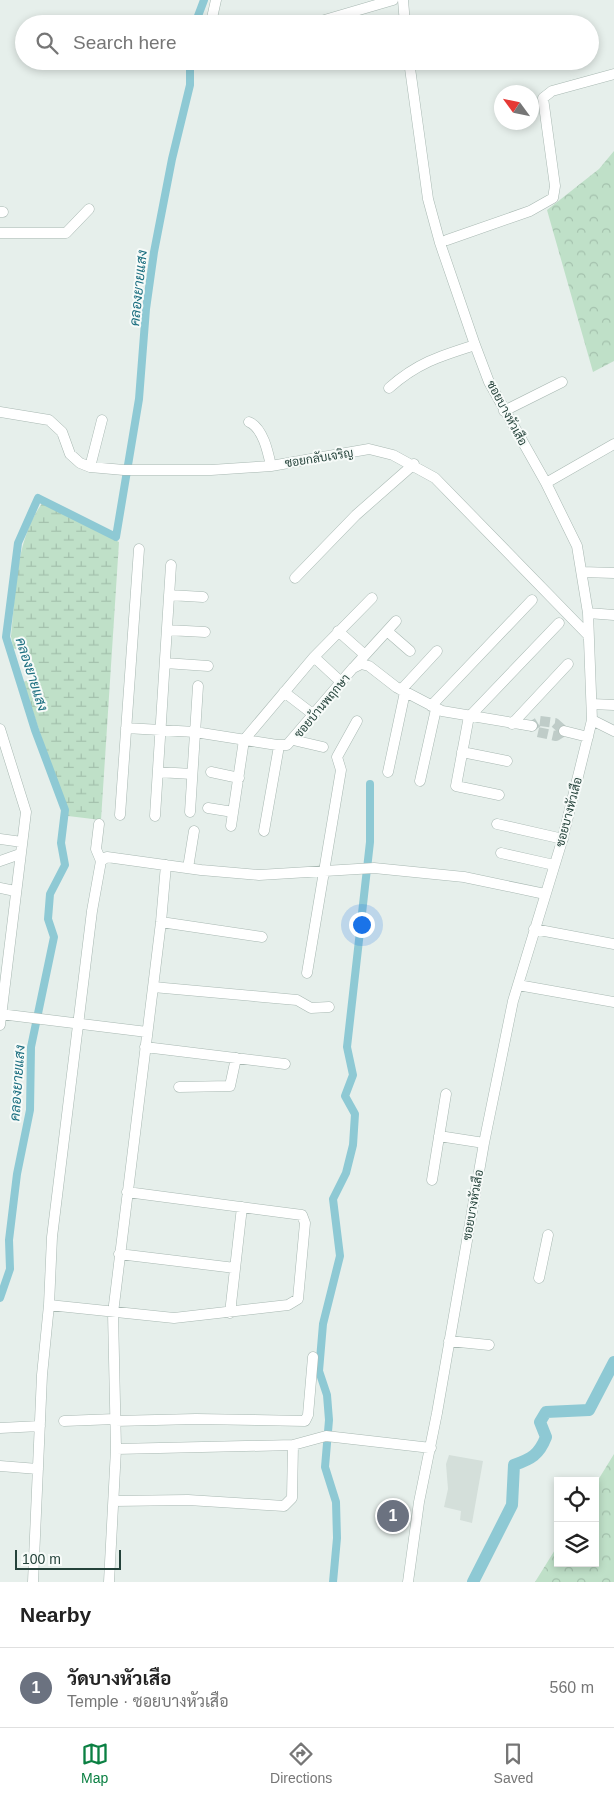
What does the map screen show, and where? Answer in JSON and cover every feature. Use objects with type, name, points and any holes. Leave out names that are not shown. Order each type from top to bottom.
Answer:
[{"type":"street","points":[[213,15],[216,0]]},
{"type":"street","points":[[342,15],[393,0]]},
{"type":"street","points":[[404,0],[405,15]]},
{"type":"street","name":"ซอยบางหัวเสือ","points":[[408,1582],[419,1502],[431,1448],[484,1143],[518,986],[563,838],[592,720],[588,613],[582,572],[573,536],[546,483],[489,382],[475,345],[424,180],[410,70]]},
{"type":"street","points":[[443,242],[530,212],[553,198],[555,186],[543,98],[552,91],[614,74]]},
{"type":"street","points":[[0,233],[66,233],[89,209]]},
{"type":"street","points":[[389,388],[405,374],[426,361],[475,345]]},
{"type":"street","points":[[504,411],[562,382]]},
{"type":"street","points":[[0,412],[49,420],[62,432],[74,459],[90,467],[102,420]]},
{"type":"street","points":[[249,422],[255,427],[265,443],[271,466]]},
{"type":"street","points":[[546,483],[614,444]]},
{"type":"street","name":"ซอยกลับเจริญ","points":[[90,467],[128,470],[212,470],[271,466],[369,449],[388,453],[414,464],[435,478],[589,636]]},
{"type":"street","points":[[295,578],[356,515],[414,464]]},
{"type":"street","points":[[120,815],[138,549]]},
{"type":"street","points":[[155,816],[171,565]]},
{"type":"street","points":[[582,572],[614,573]]},
{"type":"street","points":[[169,595],[203,597]]},
{"type":"street","points":[[231,826],[244,740],[314,657],[372,598]]},
{"type":"street","points":[[420,781],[434,708],[532,600]]},
{"type":"street","points":[[588,613],[614,615]]},
{"type":"street","points":[[353,668],[396,621]]},
{"type":"street","points":[[500,796],[457,788],[455,783],[470,716],[559,623]]},
{"type":"street","points":[[167,630],[205,632]]},
{"type":"street","points":[[338,631],[365,655]]},
{"type":"street","points":[[387,631],[410,651]]},
{"type":"street","points":[[388,772],[403,691],[437,651]]},
{"type":"street","points":[[314,657],[341,682]]},
{"type":"street","points":[[165,663],[208,666]]},
{"type":"street","name":"ซอยบ้านพฤกษา","points":[[126,728],[194,732],[279,746],[287,745],[353,668],[360,664],[369,666],[403,691],[434,708],[512,724],[532,726]]},
{"type":"street","points":[[512,724],[568,664]]},
{"type":"street","points":[[190,812],[198,686]]},
{"type":"street","points":[[284,692],[314,715]]},
{"type":"street","points":[[592,704],[614,705]]},
{"type":"street","points":[[592,720],[614,731]]},
{"type":"street","points":[[307,973],[322,872],[341,770],[337,757],[356,721]]},
{"type":"street","points":[[0,729],[4,753],[26,812],[0,1018],[37,1020],[147,1032]]},
{"type":"street","points":[[564,731],[588,738]]},
{"type":"street","points":[[293,740],[323,747]]},
{"type":"street","points":[[264,831],[279,746]]},
{"type":"street","points":[[462,752],[507,761]]},
{"type":"street","points":[[158,772],[192,774]]},
{"type":"street","points":[[210,772],[238,778]]},
{"type":"street","points":[[208,808],[233,812]]},
{"type":"street","points":[[33,1582],[40,1426],[50,1305],[52,1237],[92,911],[101,861],[96,849],[99,824]]},
{"type":"street","points":[[497,824],[563,838]]},
{"type":"street","points":[[188,868],[194,831]]},
{"type":"street","points":[[0,839],[22,842]]},
{"type":"street","points":[[501,853],[554,865]]},
{"type":"street","points":[[0,862],[20,854]]},
{"type":"street","points":[[101,861],[107,857],[259,875],[374,868],[464,877],[545,894]]},
{"type":"street","points":[[109,1582],[116,1449],[113,1313],[161,922],[166,865]]},
{"type":"street","points":[[0,888],[15,891]]},
{"type":"street","points":[[161,922],[262,937]]},
{"type":"street","points":[[534,929],[614,944]]},
{"type":"street","points":[[518,986],[614,1002]]},
{"type":"street","points":[[153,987],[297,1000],[311,1008],[329,1007]]},
{"type":"street","points":[[145,1047],[284,1064]]},
{"type":"street","points":[[179,1087],[230,1086],[236,1058]]},
{"type":"street","points":[[432,1180],[446,1094]]},
{"type":"street","points":[[439,1136],[484,1143]]},
{"type":"street","points":[[50,1305],[174,1318],[288,1305],[296,1301],[300,1290],[305,1218],[298,1214],[127,1192]]},
{"type":"street","points":[[230,1313],[242,1207]]},
{"type":"street","points":[[539,1278],[548,1235]]},
{"type":"street","points":[[119,1254],[235,1268]]},
{"type":"street","points":[[450,1341],[489,1345]]},
{"type":"street","points":[[64,1420],[305,1420],[308,1415],[313,1357]]},
{"type":"street","points":[[0,1428],[40,1426]]},
{"type":"street","points":[[116,1449],[293,1446],[326,1436],[431,1448]]},
{"type":"street","points":[[114,1501],[188,1500],[284,1506],[292,1498],[293,1446]]},
{"type":"street","points":[[0,1466],[38,1469]]},
{"type":"shaded area","points":[[449,1455],[483,1461],[472,1523],[460,1520],[461,1511],[444,1507],[448,1489],[446,1464]]},
{"type":"green space","points":[[614,151],[614,361],[593,372],[547,210],[599,169]]},
{"type":"green space","points":[[43,502],[119,542],[101,820],[68,816],[23,682],[35,678],[31,656],[13,648],[11,636],[18,566],[27,533]]},
{"type":"green space","points":[[614,1454],[614,1582],[535,1582],[554,1551],[554,1567],[599,1567],[599,1478]]},
{"type":"waterway","name":"คลองยายแสง","points":[[198,15],[204,0]]},
{"type":"waterway","name":"คลองยายแสง","points":[[0,1298],[10,1269],[9,1240],[17,1174],[30,1110],[31,1047],[54,937],[48,919],[50,894],[65,865],[61,843],[65,810],[35,730],[6,637],[18,543],[38,498],[116,537],[139,399],[146,309],[154,252],[172,159],[190,85],[190,70]]},
{"type":"waterway","points":[[333,1582],[337,1538],[336,1502],[325,1467],[329,1420],[327,1395],[319,1371],[323,1324],[340,1256],[333,1199],[346,1173],[353,1145],[355,1114],[345,1096],[353,1075],[347,1047],[370,842],[370,784]]},
{"type":"waterway","points":[[473,1582],[512,1505],[514,1465],[534,1456],[546,1437],[540,1422],[546,1412],[589,1410],[614,1362]]},
{"type":"tunnel","points":[[540,721],[555,723],[564,731],[556,736],[538,732],[532,726],[540,721]]},
{"type":"place","name":"วัดบางหัวเสือ","points":[[393,1516]]}]
